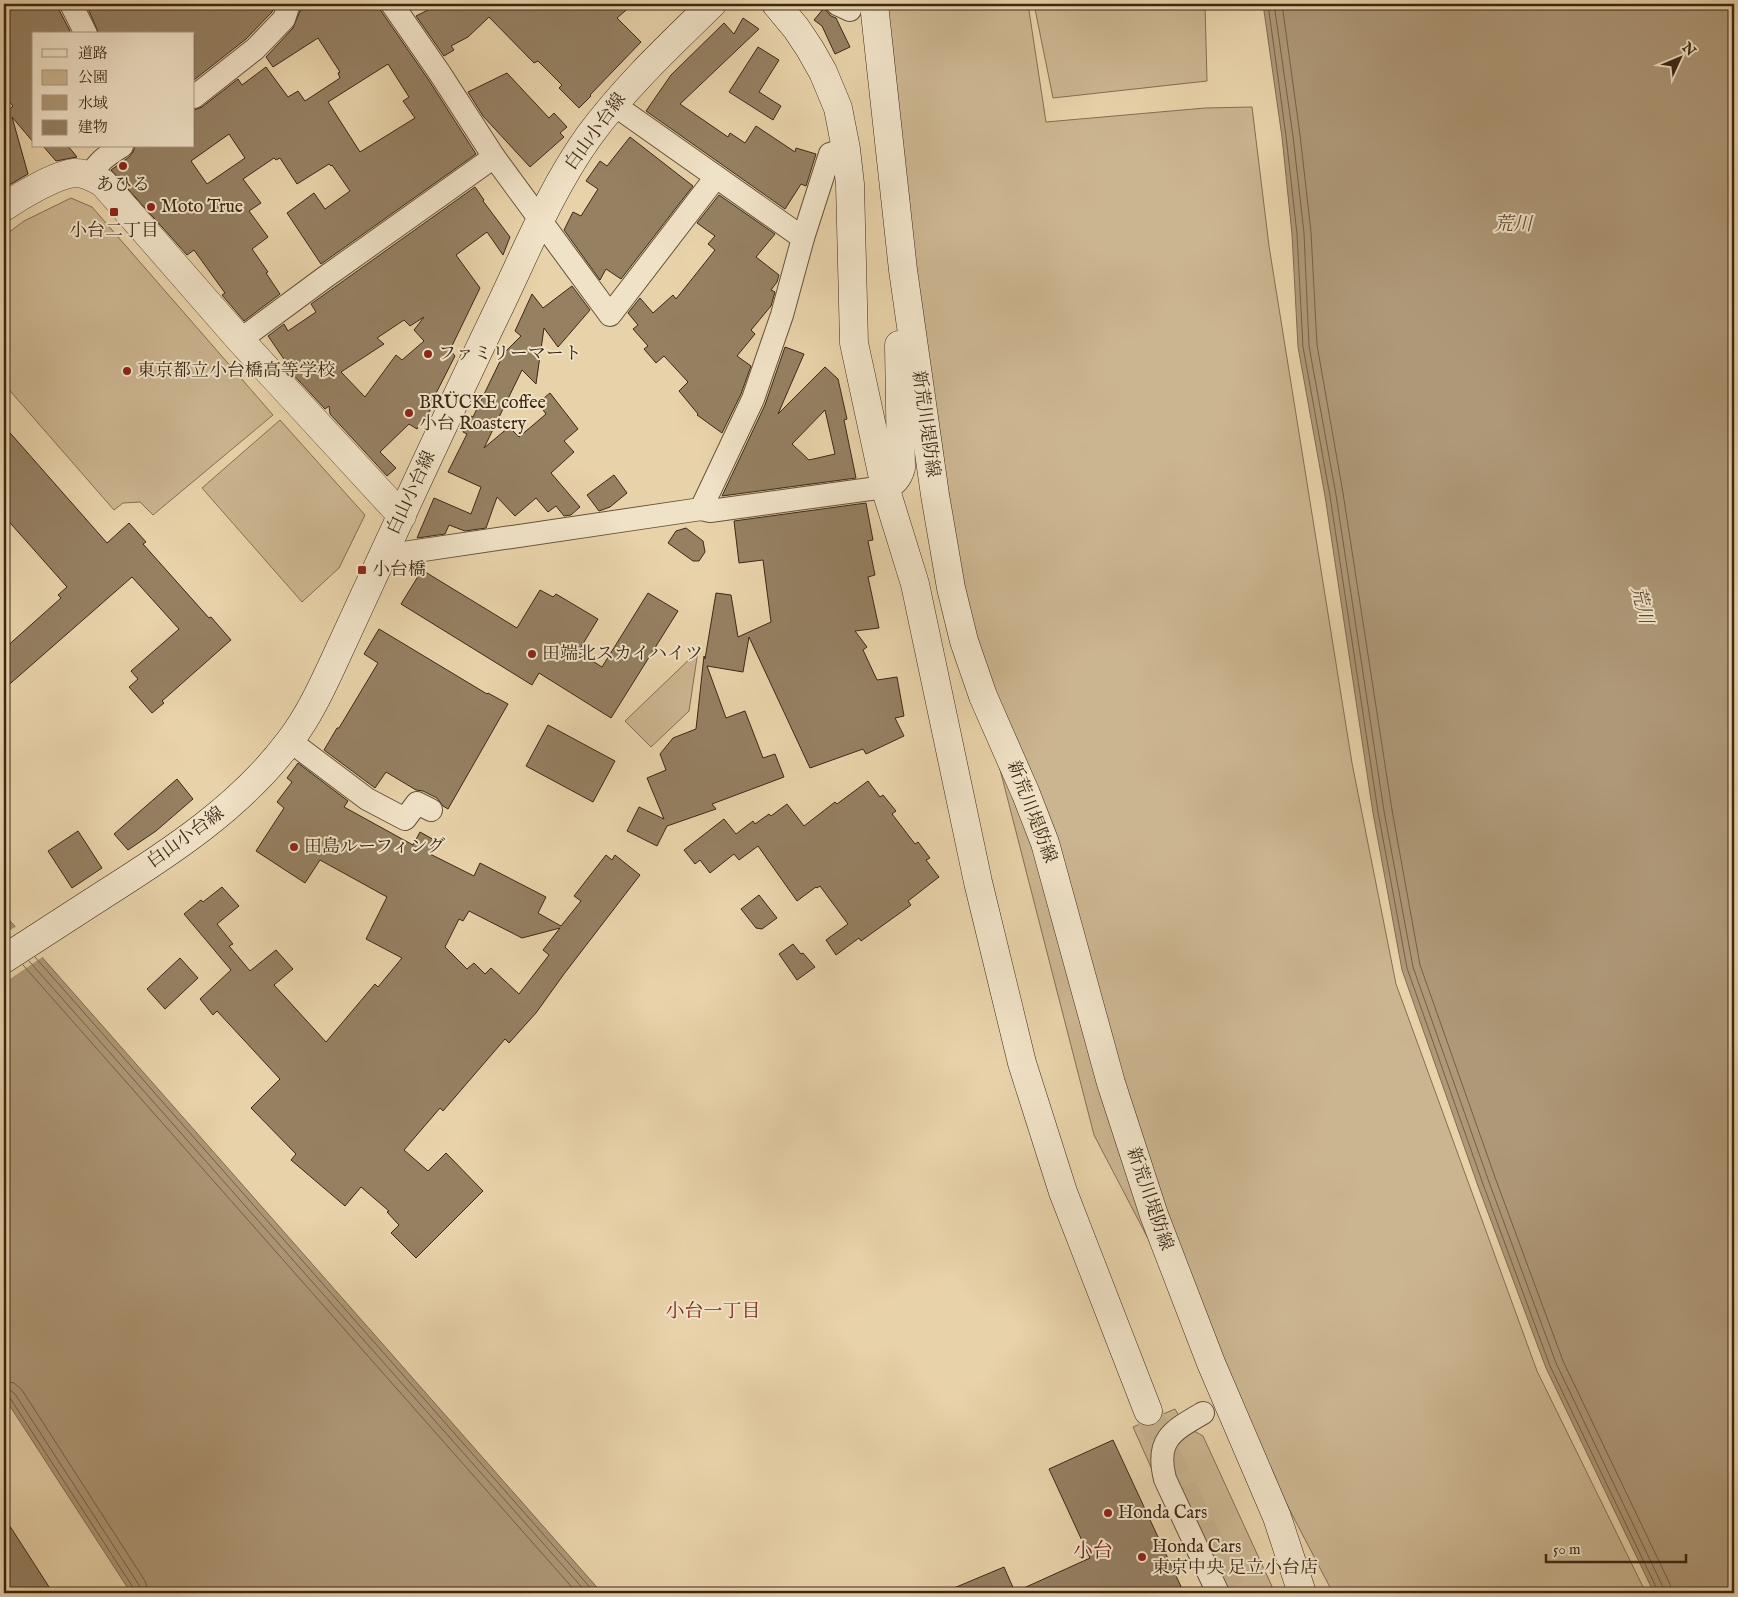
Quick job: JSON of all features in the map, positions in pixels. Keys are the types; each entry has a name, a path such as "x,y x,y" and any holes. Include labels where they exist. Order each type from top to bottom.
{"main road":[{"name":"白山小台線","path":"4,959 146,868 193,835 234,803 290,742 321,689 559,185 588,138 614,104 640,74 712,4"},
{"path":"782,6 823,72 838,108 846,149 850,184 854,343 885,487 916,584 978,882 1022,1063 1063,1192 1148,1411"},
{"name":"新荒川堤防線","path":"854,6 903,270 938,514 953,597 973,670 1045,843 1111,1083 1154,1215 1211,1363 1277,1517 1302,1593"},
{"path":"4,207 60,176 75,172 90,176 103,183 240,340 402,516"},
{"path":"885,487 894,482 901,468 898,324 903,270"}],"street":[{"path":"71,4 85,32"},
{"path":"195,96 255,49 284,19 289,4"},
{"path":"392,4 494,157 610,315 716,177"},
{"path":"614,104 803,238"},
{"path":"90,176 101,159 119,148"},
{"path":"701,509 753,399 782,315 803,238 830,154 846,149"},
{"path":"240,340 494,157"},
{"path":"383,556 701,509 710,511 885,487"},
{"path":"290,742 367,799 405,819 417,803 431,810"},
{"path":"1203,1412 1176,1430 1166,1440 1161,1454 1162,1467 1165,1479 1218,1593"}],"green space":[{"path":"887,4 1028,4 1046,122 1205,108 1252,107 1269,246 1352,763 1396,984 1537,1371 1646,1593 1333,1593 1094,1135 986,715 923,363"},
{"path":"1034,4 1205,4 1207,81 1053,98"},
{"path":"71,198 92,207 273,415 153,515 140,502 123,503 114,510 4,384 4,236 24,221"},
{"path":"280,420 365,515 339,568 302,602 202,488"},
{"path":"698,651 689,711 651,747 625,721"},
{"path":"1175,1409 1179,1416 1164,1429 1156,1440 1153,1454 1154,1474 1133,1427"},
{"path":"1194,1431 1203,1436 1275,1593 1229,1593 1175,1479 1172,1454 1176,1444 1184,1436"}],"water":[{"name":"荒川","path":"1263,4 1734,4 1734,1593 1654,1593 1546,1368 1478,1186 1402,970 1373,813 1325,496 1298,347 1292,234 1282,137"},
{"path":"4,913 602,1593 131,1593 4,1397"}],"pier":[{"path":"17,926 44,956 4,983 4,934"}],"building":[{"path":"4,4 58,4 59,10 70,31 32,32 32,141 12,117 28,174 4,188 4,103 8,103 10,109 13,106 4,95"},
{"path":"86,4 275,4 272,12 246,39 195,79 195,32 98,32"},
{"path":"312,4 379,4 381,11 428,79 476,154 321,264 287,213 314,193 325,209 350,191 332,165 329,164 297,184 280,158 276,160 274,158 243,179 261,203 249,211 268,237 252,249 280,294 244,321 222,295 225,293 194,250 187,255 111,170 129,157 134,148 195,148 195,110 202,107 238,79 242,85 266,67 288,97 298,91 305,101 340,78 338,73 340,72 318,38 273,67 266,57 293,28 300,11","holes":["388,64 409,97 403,101 415,118 360,152 328,102","229,134 245,158 207,184 191,161"]},
{"path":"425,4 633,4 617,18 641,42 579,108 559,88 562,85 538,61 534,63 489,17 468,37 451,46 454,50 444,56 416,16 428,10"},
{"path":"824,8 831,16 836,18 850,47 835,54 822,26 814,20"},
{"path":"743,18 759,29 680,104 728,137 730,133 745,143 756,126 795,152 796,148 816,154 806,186 801,184 785,209 646,111 671,75 724,23 734,34"},
{"path":"758,47 779,60 759,92 781,106 773,120 729,92"},
{"path":"507,73 549,118 554,113 567,127 560,133 564,137 530,167 483,116 468,92"},
{"path":"630,137 693,186 621,279 606,269 600,280 564,230 573,212 581,216 598,189 586,181 600,161 607,166"},
{"path":"45,148 70,148 77,157 56,161"},
{"path":"475,187 510,237 503,255 487,232 456,255 480,288 450,350 455,356 429,407 431,409 417,429 409,424 380,452 396,468 387,476 330,414 329,406 325,409 288,369 290,368 268,336 284,324 288,331 316,312 311,304","holes":["424,317 414,330 424,341 402,360 396,355 365,397 341,372 384,344 377,338 404,320 410,326"]},
{"path":"719,195 775,234 756,257 779,275 777,282 771,290 775,292 771,306 751,330 755,334 737,356 751,366 741,394 722,433 697,415 679,391 688,382 664,356 656,363 644,349 648,346 633,329 638,325 628,313 640,298 653,313 673,295 676,299 715,250 708,244 715,236 697,223"},
{"path":"572,286 590,310 558,347 544,328 536,384 522,370 484,448 509,427 519,437 546,414 538,403 550,393 578,429 564,441 574,452 551,473 580,507 571,515 564,516 556,506 548,512 536,498 515,516 497,497 486,528 465,531 449,525 445,534 417,538 434,498 471,514 481,487 448,472 467,434 463,432 471,416 473,417 504,353 521,336 515,331 532,294 543,308"},
{"path":"785,347 804,354 778,414 825,367 838,379 847,419 844,420 856,478 722,496 765,405","holes":["825,410 835,454 809,460 792,444"]},
{"path":"4,426 107,543 129,523 146,542 143,544 231,640 162,701 164,703 152,713 129,687 138,679 131,671 179,629 132,577 4,689 4,649 61,598 58,595 67,587 4,516"},
{"path":"614,475 627,493 610,507 599,511 587,495"},
{"path":"866,503 873,540 868,541 875,575 868,577 879,628 855,631 867,647 863,650 877,680 897,677 904,716 895,718 904,736 866,754 863,749 810,768 749,637 743,672 707,666 726,718 745,711 763,758 775,754 784,777 712,804 716,809 667,826 657,846 627,831 639,807 664,819 647,778 666,770 660,754 673,738 696,729 704,656 705,659 716,593 731,595 738,637 771,622 763,560 739,563 734,521"},
{"path":"686,528 703,541 705,552 699,561 693,561 668,543 676,531"},
{"name":"田端北スカイハイツ","path":"422,570 517,628 540,590 553,597 556,594 598,619 578,652 602,667 648,593 678,611 611,718 539,673 532,685 401,604"},
{"path":"379,629 487,694 508,704 448,809 437,798 423,791 416,790 386,772 375,788 324,750 378,663 364,654"},
{"path":"548,725 615,761 593,802 526,766"},
{"path":"298,763 348,801 344,807 413,845 420,832 436,841 430,854 474,876 480,863 546,897 538,913 561,926 581,901 574,896 606,855 612,860 615,855 640,875 536,1013 509,1043 505,1039 443,1111 440,1108 404,1150 428,1171 446,1153 483,1191 416,1258 391,1233 399,1225 387,1212 389,1211 361,1187 345,1206 291,1160 296,1154 251,1108 280,1079 217,1011 213,1015 200,999 231,970 184,914 201,900 203,902 222,887 239,906 217,924 233,944 229,946 250,971 276,950 293,969 274,985 326,1042 375,984 378,987 402,958 366,939 387,897 320,860 305,883 256,851 284,808 277,802 292,782 287,778","holes":["469,911 522,938 560,928 543,950 549,955 519,994 491,968 485,974 474,963 467,969 445,947 459,919 463,921"]},
{"path":"177,779 193,799 156,831 128,850 114,834"},
{"path":"868,781 880,797 883,795 896,811 892,814 915,844 918,842 930,858 926,860 939,877 908,901 911,905 861,941 859,938 836,955 826,940 848,924 820,886 797,901 758,846 739,860 734,854 710,873 700,860 695,864 684,850 724,819 736,834 753,821 755,824 769,814 771,816 787,804 804,826 835,802 837,804"},
{"path":"78,831 102,868 72,888 48,851"},
{"path":"759,895 777,918 762,929 756,928 741,909"},
{"path":"793,944 815,967 797,980 779,954"},
{"path":"180,958 198,978 165,1009 147,989"},
{"name":"Honda Cars","path":"1113,1440 1184,1593 942,1593 1004,1567 1015,1592 1090,1558 1049,1469"},
{"path":"4,1517 53,1593 4,1593"}],"tunnel":[{"path":"1148,1411 1168,1458 1234,1593"}],"place":[{"name":"あひる","path":"123,166"},
{"name":"Moto True","path":"151,207"},
{"name":"小台二丁目","path":"114,212"},
{"name":"ファミリーマート","path":"428,354"},
{"name":"東京都立小台橋高等学校","path":"127,371"},
{"name":"BRÜCKE coffee 小台 Roastery","path":"409,413"},
{"name":"小台橋","path":"362,570"},
{"name":"田端北スカイハイツ","path":"532,654"},
{"name":"田島ルーフィング","path":"294,847"},
{"name":"Honda Cars","path":"1108,1513"},
{"name":"Honda Cars 東京中央 足立小台店","path":"1142,1557"}],"district":[{"name":"小台一丁目","path":"713,1312"},
{"name":"小台","path":"1093,1551"}]}
